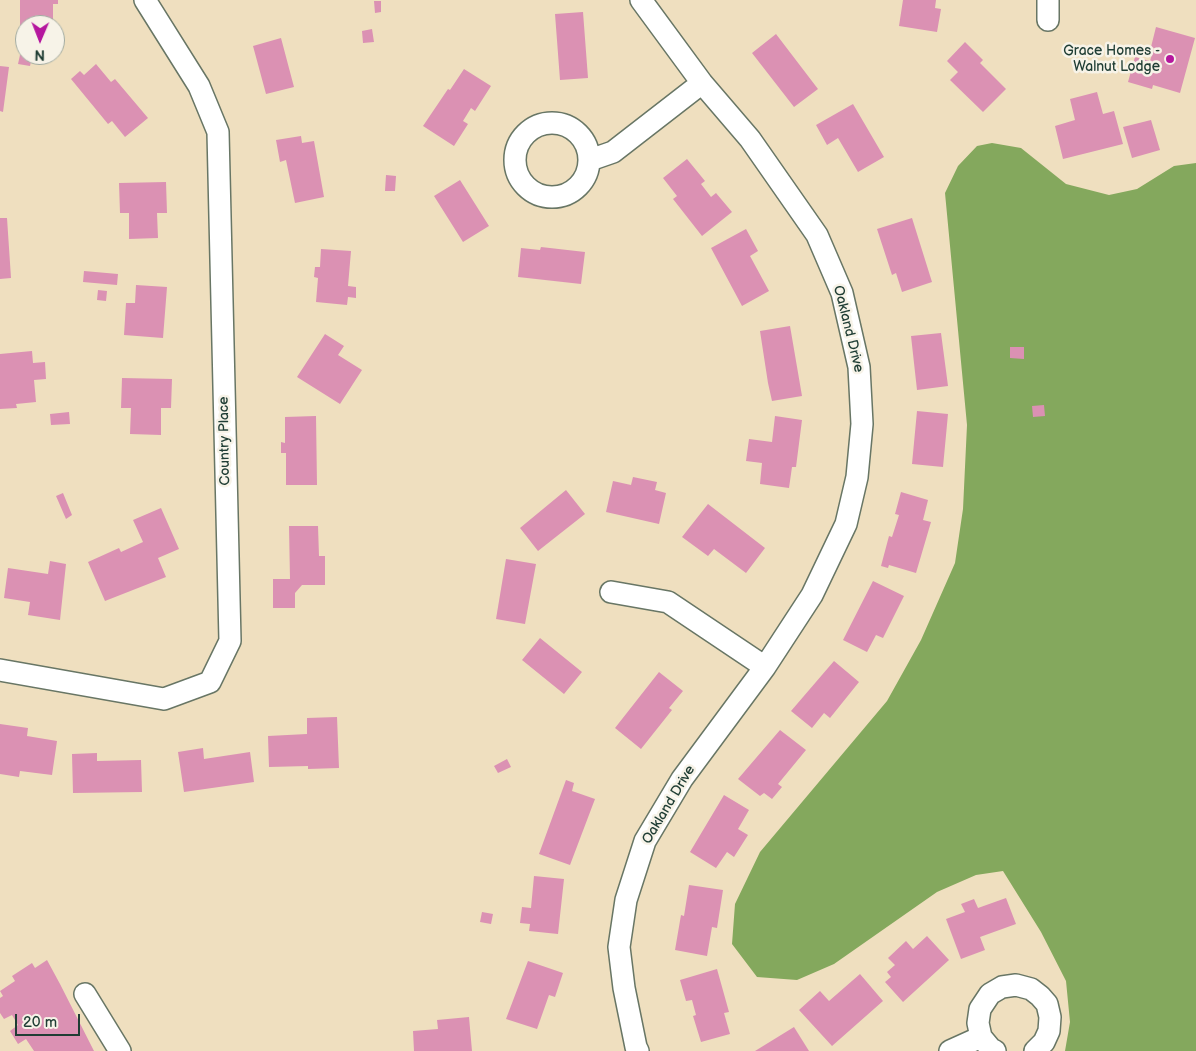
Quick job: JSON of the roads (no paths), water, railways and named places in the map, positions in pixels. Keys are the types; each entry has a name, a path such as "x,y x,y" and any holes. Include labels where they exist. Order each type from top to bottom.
{"street":[{"name":"Country Place","path":"0,670 164,699 210,682 230,641 218,132 199,86 145,0"},
{"name":"Oakland Drive","path":"634,1050 619,948 626,900 645,841 682,779 765,667 812,596 846,524 857,477 862,424 859,367 842,293 817,235 750,139 702,83 641,0"},
{"path":"590,160 613,152 702,83"},
{"path":"611,592 668,602 765,667"},
{"path":"950,1051 988,1044 978,1023 980,1009 990,994 1002,987 1016,985 1031,989 1047,1004 1050,1017 1050,1031 1044,1042 1035,1051"},
{"path":"85,994 120,1051"}],"place":[{"name":"Grace Homes - Walnut Lodge","path":"1170,59"}]}
